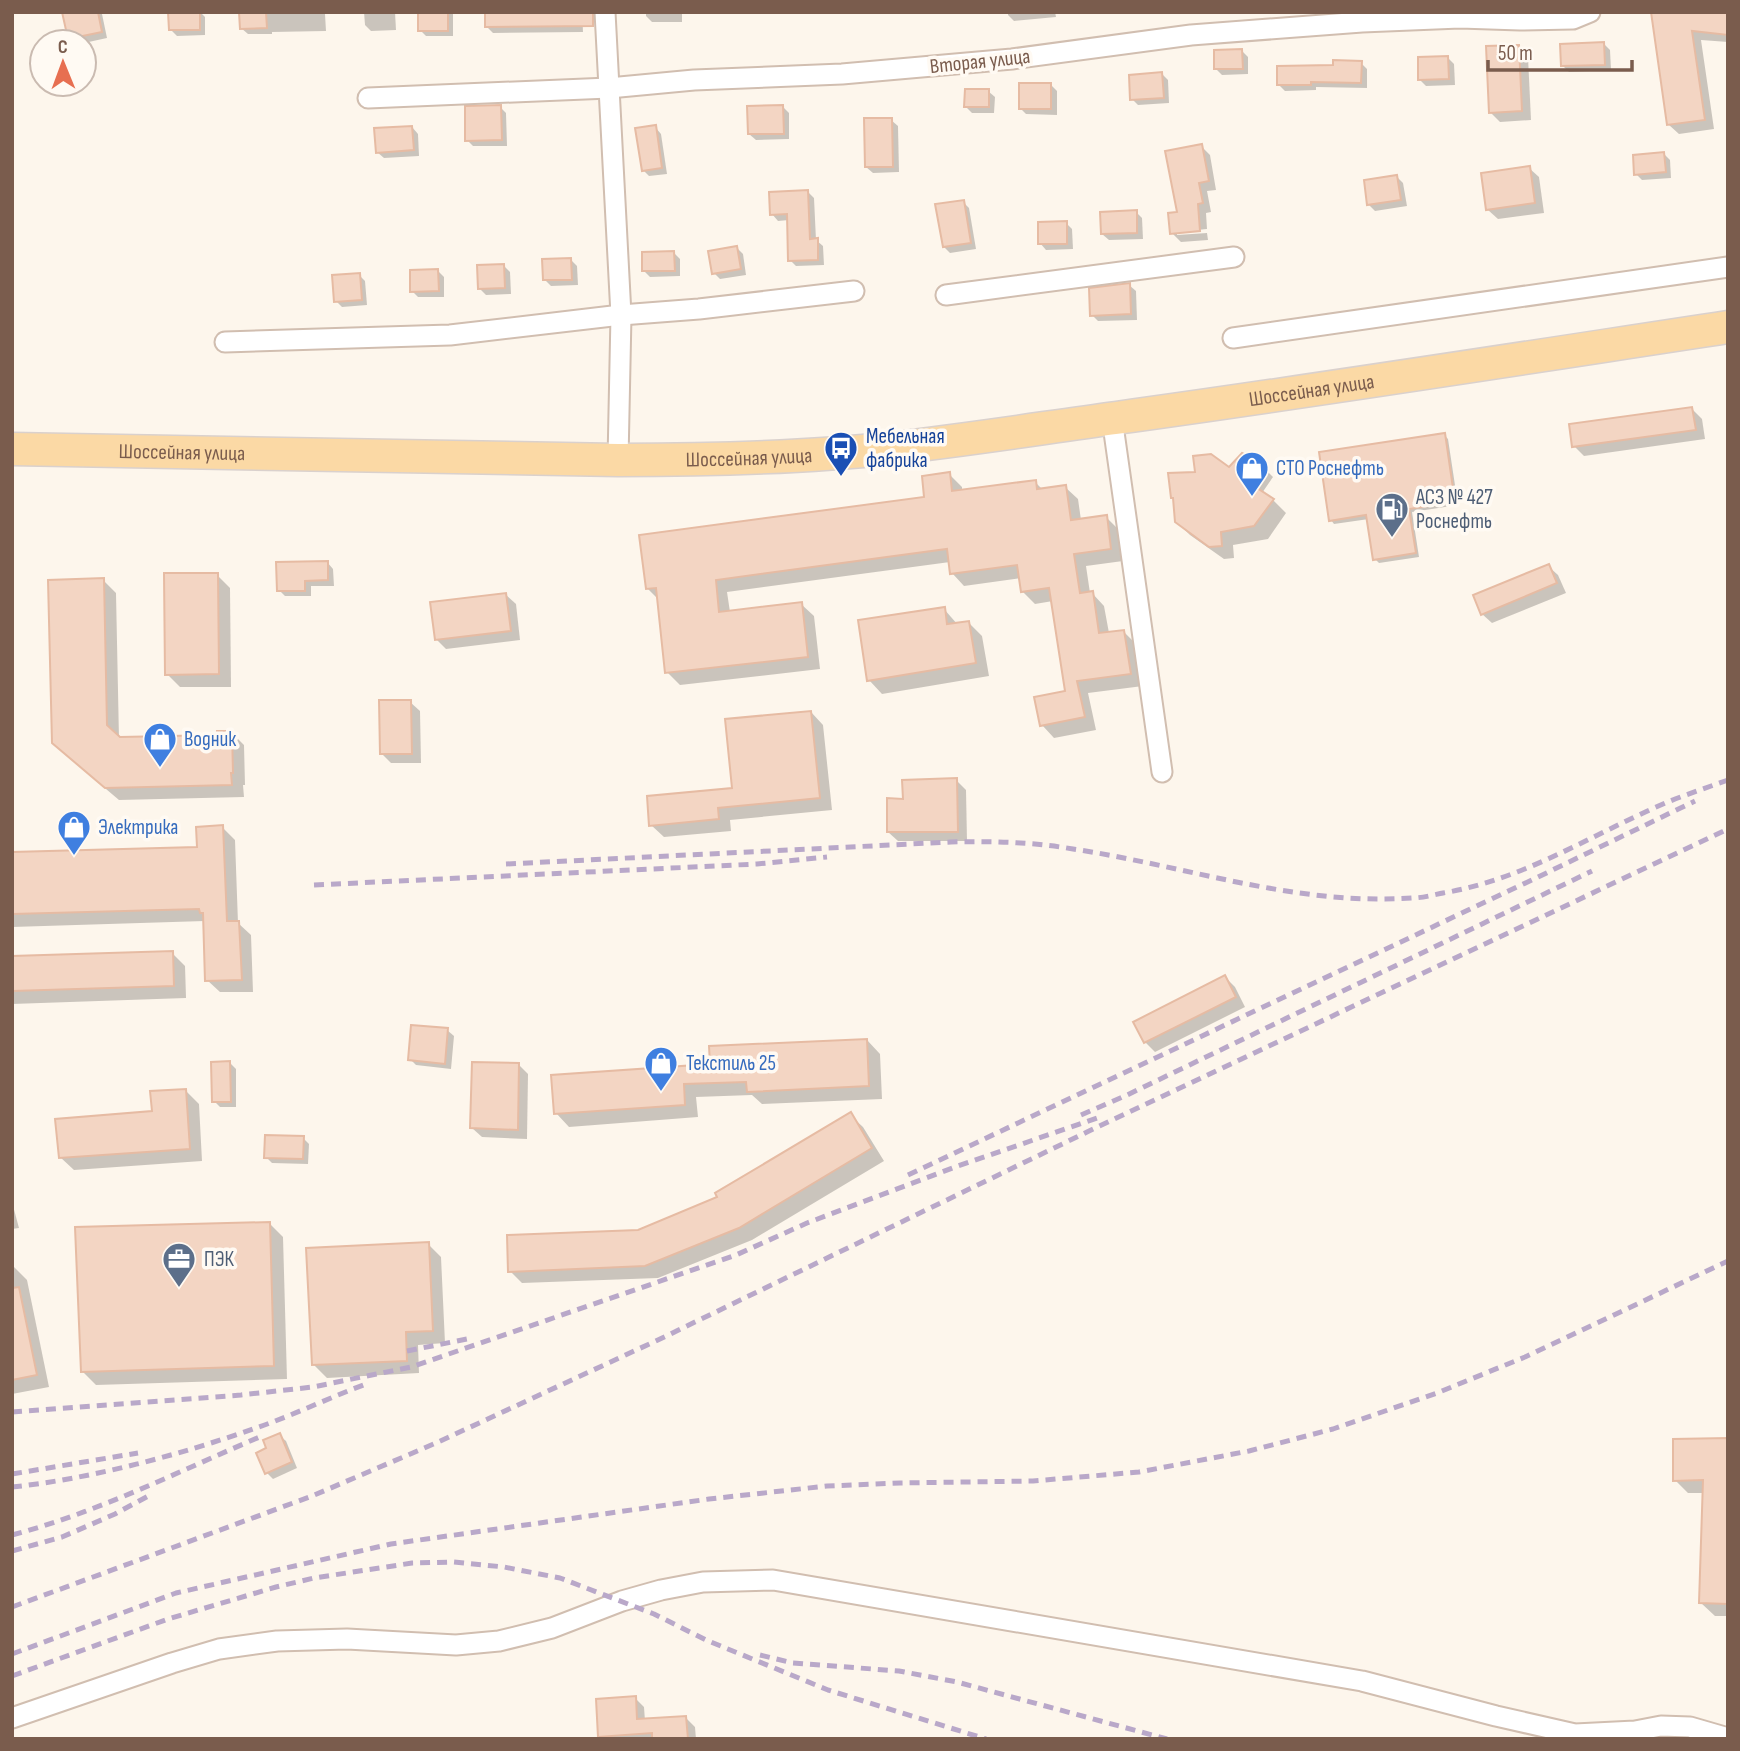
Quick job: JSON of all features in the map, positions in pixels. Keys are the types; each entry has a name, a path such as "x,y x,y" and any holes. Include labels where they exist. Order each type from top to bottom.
{"main road":[{"name":"Шоссейная улица","path":"12,449 618,460 713,460 797,456 981,437 1728,327"}],"street":[{"path":"605,12 621,315 618,460"},
{"name":"Вторая улица","path":"368,98 609,88 695,80 842,75 1012,59 1191,35 1362,22 1573,19 1590,12"},
{"path":"946,295 1234,257"},
{"path":"1233,338 1728,267"},
{"path":"225,342 450,335 854,291"},
{"path":"1112,418 1162,772"},
{"path":"12,1718 219,1649 277,1641 347,1639 456,1645 499,1641 552,1628 622,1601 661,1590 703,1582 773,1580 1362,1681 1576,1734 1635,1731 1661,1726 1690,1727 1728,1738"}],"building":[{"path":"62,12 98,12 102,32 98,33 98,28 66,28"},
{"path":"168,12 200,12 200,30 169,30"},
{"path":"239,12 266,12 267,28 240,29"},
{"path":"418,12 448,12 448,31 418,31"},
{"path":"485,12 593,12 593,26 485,27"},
{"path":"1651,12 1728,12 1728,35 1692,31 1705,120 1667,125"},
{"path":"1604,42 1605,65 1561,66 1560,44"},
{"path":"1519,45 1522,111 1489,113 1486,46"},
{"path":"1242,49 1243,69 1214,69 1214,50"},
{"path":"1448,56 1449,79 1418,80 1418,57"},
{"path":"1333,60 1362,61 1361,83 1311,82 1311,85 1277,85 1277,66 1333,65"},
{"path":"1162,72 1164,98 1130,100 1129,75"},
{"path":"1019,83 1051,83 1051,109 1019,109"},
{"path":"965,89 989,89 989,107 964,107"},
{"path":"501,105 502,140 465,141 465,106"},
{"path":"783,105 784,134 748,134 747,106"},
{"path":"864,118 892,118 893,167 865,167"},
{"path":"656,125 662,168 642,171 635,128"},
{"path":"412,126 414,150 376,153 374,128"},
{"path":"1202,144 1209,181 1199,183 1203,203 1198,204 1200,231 1170,234 1168,213 1177,212 1165,151"},
{"path":"1664,152 1666,172 1634,175 1633,155"},
{"path":"1530,166 1535,203 1486,210 1481,173"},
{"path":"1397,175 1401,200 1367,205 1364,180"},
{"path":"808,190 810,239 818,238 818,260 788,261 787,214 770,215 769,192"},
{"path":"964,200 971,243 943,247 935,204"},
{"path":"1137,210 1137,233 1101,234 1100,212"},
{"path":"1067,221 1067,244 1038,244 1038,222"},
{"path":"737,246 741,269 712,274 708,251"},
{"path":"674,251 675,271 642,271 642,252"},
{"path":"571,258 572,280 543,280 542,259"},
{"path":"504,264 505,288 478,289 477,265"},
{"path":"438,269 439,291 410,292 410,270"},
{"path":"360,273 362,300 334,302 332,275"},
{"path":"1130,283 1131,314 1090,316 1089,288"},
{"path":"1692,407 1696,430 1572,447 1569,424"},
{"path":"1445,433 1455,502 1409,509 1416,553 1373,560 1366,515 1329,521 1319,452"},
{"path":"1242,453 1261,463 1248,482 1274,499 1254,526 1221,532 1222,546 1209,547 1175,522 1168,473 1195,472 1193,456 1211,454 1229,467"},
{"path":"950,472 952,491 1036,480 1037,489 1066,485 1071,520 1107,515 1111,549 1074,554 1080,593 1093,591 1099,633 1124,630 1131,674 1077,681 1085,717 1040,726 1034,697 1065,691 1049,588 1021,592 1017,565 950,574 947,549 716,580 719,612 802,602 808,657 665,673 656,588 646,589 639,535 924,497 922,476"},
{"path":"328,561 328,580 305,581 305,591 277,591 276,562"},
{"path":"1549,564 1557,583 1481,615 1473,595"},
{"path":"164,573 218,573 219,674 165,675"},
{"path":"104,578 107,725 120,737 217,735 217,731 232,731 232,785 105,788 52,743 48,580"},
{"path":"506,593 511,631 435,640 430,602"},
{"path":"945,607 947,624 969,621 976,663 867,681 858,620"},
{"path":"379,700 411,700 412,754 380,754"},
{"path":"811,711 820,798 718,808 719,819 649,826 647,796 732,788 725,719"},
{"path":"957,778 958,832 887,832 887,798 903,799 902,780"},
{"path":"223,825 227,921 239,921 242,980 205,981 203,913 200,913 199,909 12,914 12,852 197,847 196,827"},
{"path":"173,951 174,986 12,991 12,956"},
{"path":"1225,975 1236,997 1144,1043 1133,1022"},
{"path":"411,1025 448,1028 445,1064 408,1060"},
{"path":"867,1039 869,1086 747,1092 746,1082 684,1084 685,1105 554,1114 551,1075 710,1064 709,1046"},
{"path":"230,1061 231,1102 212,1102 211,1062"},
{"path":"472,1062 519,1063 518,1130 470,1128"},
{"path":"186,1089 190,1149 59,1158 55,1119 152,1111 150,1091"},
{"path":"851,1112 872,1148 739,1228 645,1266 508,1272 507,1235 638,1230 717,1197 715,1193"},
{"path":"265,1135 304,1136 303,1159 264,1158"},
{"path":"270,1222 274,1366 81,1372 75,1227"},
{"path":"429,1242 433,1331 406,1332 407,1361 312,1365 306,1248"},
{"path":"19,1287 37,1375 12,1380 12,1288"},
{"path":"280,1433 292,1462 265,1474 256,1453 266,1448 263,1440"},
{"path":"1728,1438 1728,1604 1699,1603 1703,1480 1673,1481 1673,1439"},
{"path":"636,1696 637,1719 686,1716 688,1739 652,1739 652,1733 598,1737 596,1699"}],"railway":[{"path":"506,864 997,842 1073,849 1241,883 1325,896 1416,898 1502,878 1663,804 1728,780"},
{"path":"908,1175 1695,801"},
{"path":"12,1607 312,1496 436,1443 660,1339 1087,1132 1728,829"},
{"path":"314,885 757,864 827,857"},
{"path":"1081,1115 1592,871"},
{"path":"12,1412 313,1387 411,1367 736,1255 807,1223 955,1167 1100,1117"},
{"path":"12,1654 176,1593 391,1544 709,1499 827,1486 1033,1481 1139,1472 1249,1451 1333,1429 1437,1393 1525,1357 1728,1261"},
{"path":"407,1351 467,1339"},
{"path":"12,1487 103,1472 195,1448 268,1424 369,1383"},
{"path":"12,1535 107,1503 262,1436"},
{"path":"12,1474 138,1453"},
{"path":"12,1551 62,1537 150,1495"},
{"path":"12,1676 168,1619 276,1587 314,1578 412,1563 454,1562 504,1567 560,1578 654,1614 706,1640 828,1690 986,1739"},
{"path":"760,1655 793,1663 899,1671 957,1682 1167,1739"}],"place":[{"name":"Мебельная фабрика","path":"841,478"},
{"name":"СТО Роснефть","path":"1252,498"},
{"name":"АСЗ № 427 Роснефть","path":"1392,539"},
{"name":"Водник","path":"160,769"},
{"name":"Электрика","path":"74,857"},
{"name":"Текстиль 25","path":"661,1093"},
{"name":"ПЭК","path":"179,1289"}]}
